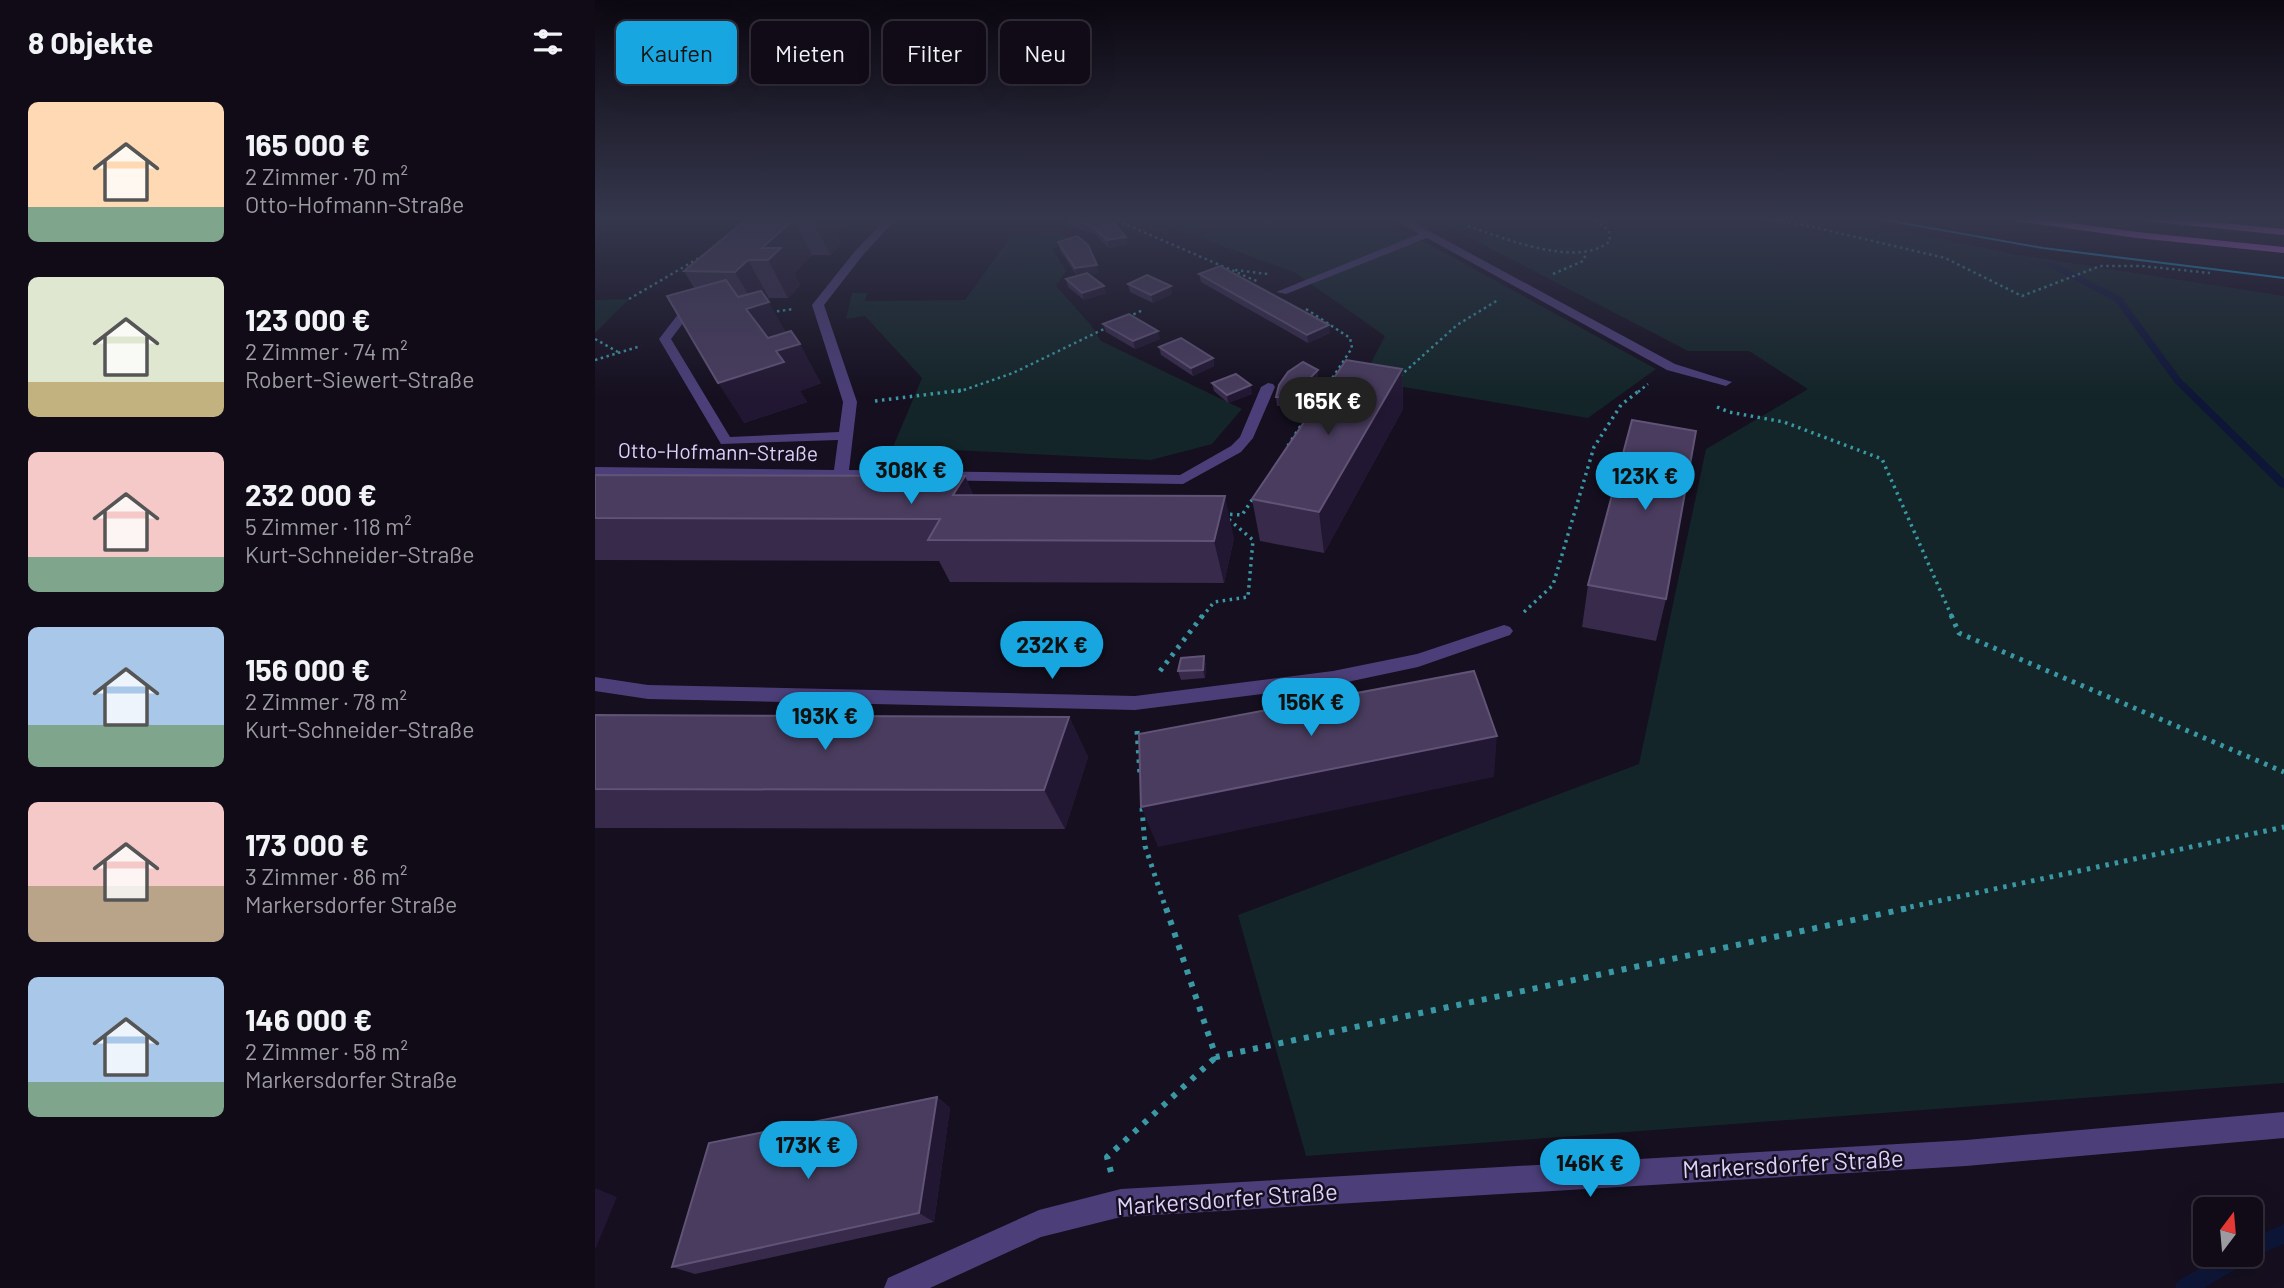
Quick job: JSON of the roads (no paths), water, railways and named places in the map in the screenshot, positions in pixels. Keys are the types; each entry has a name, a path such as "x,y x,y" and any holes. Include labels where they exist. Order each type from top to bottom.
{"street":[{"name":"Otto-Hofmann-Straße","path":"839,278 818,305 850,402 841,474"},
{"path":"1282,292 1317,278"},
{"path":"1508,278 1671,367 1726,382"},
{"path":"707,289 688,306 665,339 726,441 846,436"},
{"name":"Otto-Hofmann-Straße","path":"595,471 1183,481 1236,449 1246,438 1268,387"},
{"path":"595,684 648,692 1136,702 1333,678 1418,660 1504,631"},
{"name":"Markersdorfer Straße","path":"898,1288 1039,1224 1121,1203 1966,1153 2284,1125"}],"waterway":[{"path":"2077,278 2118,299 2178,381 2284,485"},
{"path":"2263,1244 2284,1234"},
{"path":"2185,1288 2221,1267"}]}
